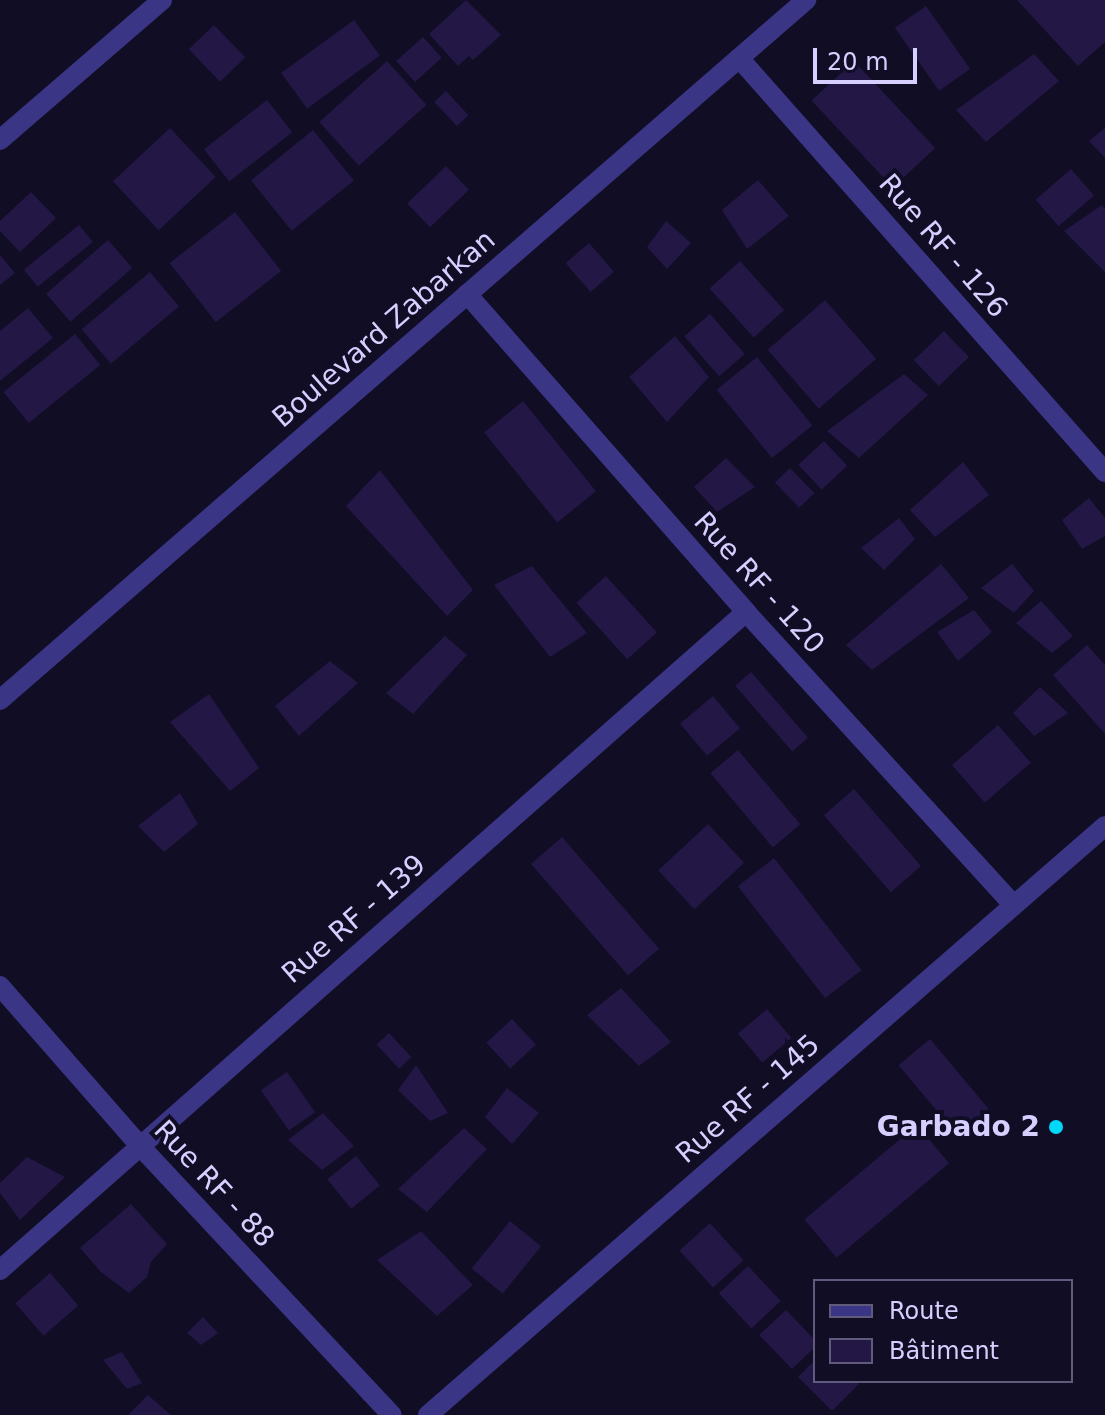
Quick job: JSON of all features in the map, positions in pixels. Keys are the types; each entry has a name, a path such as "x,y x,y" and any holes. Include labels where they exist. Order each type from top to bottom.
{"street":[{"path":"0,140 162,0"},
{"name":"Boulevard Zabarkan","path":"0,700 806,0"},
{"name":"Rue RF - 126","path":"739,58 1105,472"},
{"name":"Rue RF - 120","path":"467,294 746,612 1014,905"},
{"name":"Rue RF - 139","path":"0,1270 746,612"},
{"name":"Rue RF - 145","path":"428,1415 1105,826"},
{"name":"Rue RF - 88","path":"0,986 139,1145 392,1415"}],"building":[{"path":"466,0 501,35 473,60 469,56 458,66 429,34"},
{"path":"1017,0 1105,0 1105,42 1078,66"},
{"path":"926,6 970,69 939,91 895,28"},
{"path":"354,20 380,56 307,108 281,73"},
{"path":"214,25 245,57 220,82 189,49"},
{"path":"423,37 442,58 415,82 396,61"},
{"path":"1034,54 1059,81 986,142 956,110"},
{"path":"387,61 426,105 359,166 319,122"},
{"path":"854,61 935,148 893,188 812,101"},
{"path":"446,91 469,115 457,126 434,102"},
{"path":"267,100 292,132 229,182 204,149"},
{"path":"170,128 216,177 159,230 113,181"},
{"path":"1105,128 1105,158 1089,141"},
{"path":"313,130 354,181 292,231 251,180"},
{"path":"446,166 469,190 430,227 407,204"},
{"path":"1071,169 1094,195 1058,226 1036,200"},
{"path":"758,180 789,216 747,249 722,210"},
{"path":"31,192 56,218 20,252 0,231 0,221"},
{"path":"1102,205 1105,208 1105,272 1064,231"},
{"path":"235,212 281,271 216,322 170,263"},
{"path":"666,221 691,243 667,269 647,247"},
{"path":"79,225 93,242 38,287 24,270"},
{"path":"108,240 132,268 70,322 46,294"},
{"path":"589,243 614,272 591,292 566,263"},
{"path":"0,255 15,273 0,285"},
{"path":"740,261 784,310 754,337 710,288"},
{"path":"150,272 179,306 111,364 82,329"},
{"path":"825,300 876,359 819,409 768,350"},
{"path":"28,308 53,338 0,381 0,331"},
{"path":"710,314 745,354 719,376 684,336"},
{"path":"944,331 969,357 939,386 914,360"},
{"path":"75,334 100,365 29,423 4,392"},
{"path":"675,336 709,377 667,422 629,377"},
{"path":"757,357 812,425 772,458 717,390"},
{"path":"904,374 928,395 859,458 827,431"},
{"path":"523,401 596,491 557,523 484,432"},
{"path":"824,441 847,466 822,490 798,465"},
{"path":"726,458 755,487 717,512 694,487"},
{"path":"963,462 989,495 935,537 910,510"},
{"path":"790,468 814,493 799,508 775,483"},
{"path":"380,470 473,590 447,616 346,506"},
{"path":"1089,498 1105,518 1105,536 1082,549 1062,520"},
{"path":"899,518 915,539 884,570 861,548"},
{"path":"941,564 969,598 872,670 846,645"},
{"path":"1012,564 1034,591 1014,613 981,588"},
{"path":"532,566 587,633 550,657 494,585"},
{"path":"606,576 657,632 627,659 576,603"},
{"path":"1041,601 1073,636 1052,653 1016,623"},
{"path":"974,610 992,632 958,661 937,632"},
{"path":"445,636 467,655 413,714 386,693"},
{"path":"1087,645 1105,665 1105,734 1053,675"},
{"path":"330,661 358,683 299,736 275,706"},
{"path":"751,672 808,738 792,751 735,686"},
{"path":"1040,687 1068,713 1034,736 1013,713"},
{"path":"209,694 259,768 230,791 170,722"},
{"path":"713,696 740,728 707,756 680,724"},
{"path":"998,725 1031,763 985,803 952,765"},
{"path":"738,750 800,824 773,847 710,773"},
{"path":"854,789 921,866 891,892 824,815"},
{"path":"180,793 198,824 164,852 138,826"},
{"path":"708,824 744,863 694,909 658,870"},
{"path":"562,837 659,949 628,976 531,864"},
{"path":"774,858 861,970 825,998 738,886"},
{"path":"621,988 671,1042 639,1066 587,1015"},
{"path":"767,1009 791,1038 762,1063 738,1033"},
{"path":"512,1019 536,1045 510,1068 486,1043"},
{"path":"389,1033 412,1057 399,1069 377,1045"},
{"path":"930,1039 988,1109 957,1135 899,1065"},
{"path":"416,1065 448,1113 430,1121 398,1090"},
{"path":"287,1072 315,1112 289,1130 261,1090"},
{"path":"507,1088 539,1113 512,1144 485,1117"},
{"path":"323,1113 354,1146 322,1170 288,1140"},
{"path":"917,1125 949,1163 837,1258 804,1219"},
{"path":"464,1128 487,1149 427,1212 398,1189"},
{"path":"356,1156 380,1186 351,1209 327,1179"},
{"path":"27,1157 65,1177 20,1220 0,1193 0,1183"},
{"path":"131,1204 167,1244 151,1262 147,1277 129,1293 101,1272 80,1248"},
{"path":"510,1221 541,1246 503,1294 472,1268"},
{"path":"710,1223 743,1260 713,1288 680,1250"},
{"path":"421,1231 473,1285 437,1316 377,1260"},
{"path":"748,1266 781,1301 751,1328 719,1293"},
{"path":"50,1273 78,1305 43,1336 15,1303"},
{"path":"786,1310 813,1338 813,1349 792,1369 759,1335"},
{"path":"203,1317 218,1333 201,1345 187,1333"},
{"path":"122,1352 142,1383 127,1389 103,1360"},
{"path":"813,1362 813,1383 859,1384 832,1411 798,1377"},
{"path":"148,1395 171,1415 128,1415"}],"place":[{"name":"Garbado 2","path":"1056,1127"}]}
